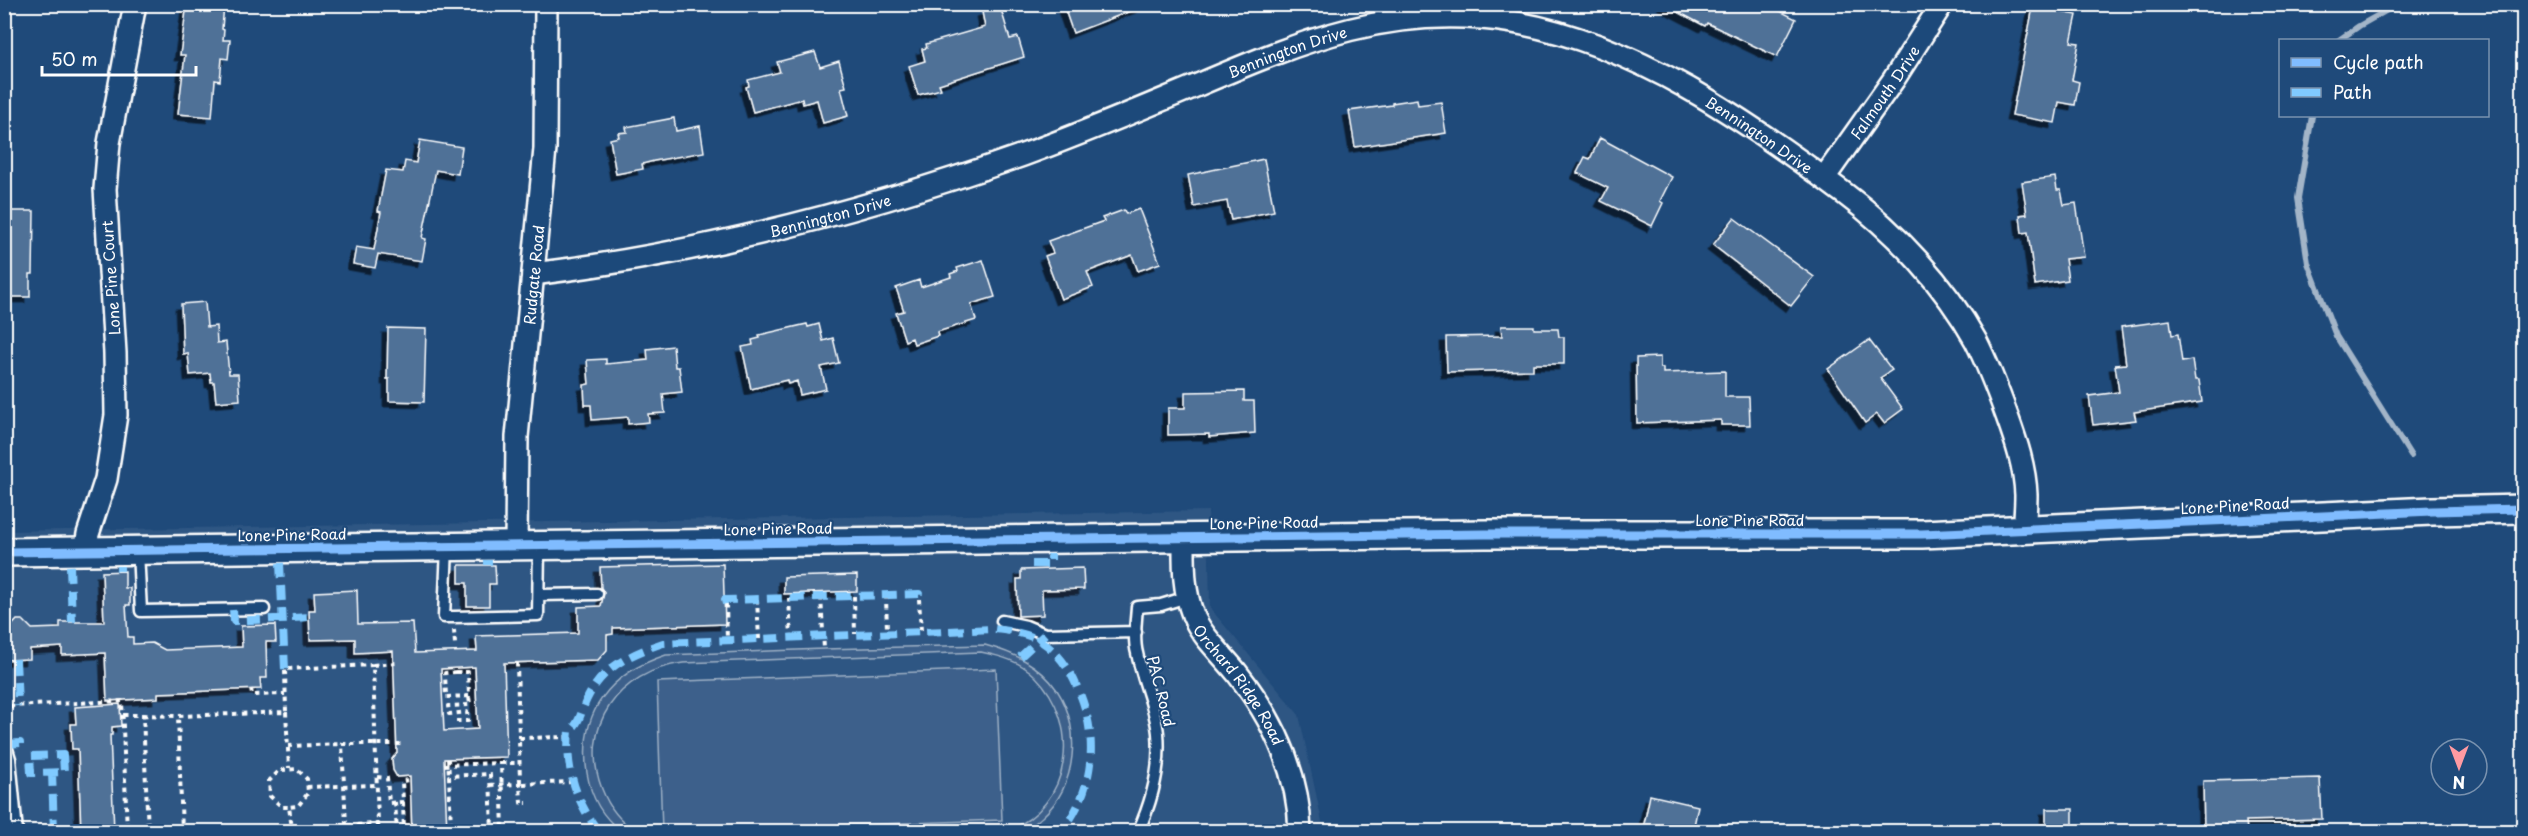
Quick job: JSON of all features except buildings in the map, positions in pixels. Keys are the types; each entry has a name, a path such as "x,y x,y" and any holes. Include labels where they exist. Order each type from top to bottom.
{"street":[{"name":"Lone Pine Court","path":"85,551 87,534 106,479 116,416 115,353 105,189 109,143 135,4"},
{"name":"Rudgate Road","path":"528,546 517,446 544,149 546,4"},
{"name":"Falmouth Drive","path":"1824,178 1894,79 1942,4"},
{"name":"Bennington Drive","path":"533,274 687,249 878,202 1052,144 1298,44 1354,27 1407,19 1479,18 1509,21 1545,29 1610,50 1699,94 1824,178 1857,203 1908,251 1944,293 1976,341 1998,392 2020,453 2026,494 2025,531"},
{"name":"Lone Pine Road","path":"4,552 1485,534 1860,534 2025,531 2411,512 2523,509"},
{"name":"Orchard Ridge Road","path":"1184,538 1187,597 1193,616 1201,630 1244,682 1278,737 1294,780 1300,831"}],"lane":[{"path":"447,547 444,617 538,615 540,595 528,546"},
{"path":"138,550 141,611 264,609"},
{"path":"540,595 597,594"},
{"name":"PAC Road","path":"1138,831 1149,806 1156,777 1158,734 1136,650 1137,607 1161,605 1187,597"},
{"path":"1002,621 1026,626 1045,634 1136,632"},
{"path":"4,739 9,759 17,831"}],"path":[{"path":"885,595 887,632"},
{"path":"854,596 855,634"},
{"path":"822,597 824,648"},
{"path":"789,598 791,637"},
{"path":"757,599 759,639"},
{"path":"919,599 921,631"},
{"path":"726,604 727,640"},
{"path":"289,768 285,669 396,663"},
{"path":"517,663 521,803 527,803"},
{"path":"373,665 379,831"},
{"path":"456,721 468,721 467,712 448,714 448,706 470,705 468,672 445,673 446,697 469,696"},
{"path":"251,689 252,695 285,694"},
{"path":"4,713 10,706 122,701 127,831"},
{"path":"123,715 178,716 286,712"},
{"path":"143,715 148,831"},
{"path":"178,716 182,831"},
{"path":"519,738 569,737"},
{"path":"342,744 346,825"},
{"path":"288,746 403,744"},
{"path":"448,759 449,829 492,829 490,774 449,776"},
{"path":"501,763 503,831"},
{"path":"444,765 520,763"},
{"path":"297,769 306,779 307,787 308,793 298,806 282,807 270,796 269,781 280,770 297,769"},
{"path":"377,777 387,778 389,802 403,802"},
{"path":"404,831 402,781 410,780"},
{"path":"490,785 572,782"},
{"path":"307,787 377,785"},
{"path":"395,802 397,831"},
{"path":"289,807 292,830"},
{"path":"189,831 292,830 378,824"}],"shaded area":[{"path":"1208,511 1210,608 1299,715 1324,831 5,831 4,531"},
{"path":"985,645 1016,656 1042,673 1057,690 1070,722 1072,756 1063,789 1054,804 1042,817 1024,831 1006,831 1028,819 1045,803 1057,784 1063,762 1064,739 1060,717 1050,695 1035,676 1023,666 981,652 683,663 660,668 640,677 623,690 610,706 600,724 596,744 596,766 605,796 611,808 636,831 621,831 614,825 598,806 591,790 587,773 586,751 593,714 602,698 614,684 629,672 666,655"},
{"path":"996,669 1002,820 662,831 657,682"}],"waterway":[{"path":"2340,39 2398,4"},
{"path":"2312,117 2298,198 2308,263 2336,336 2411,456"}],"marked path":[{"path":"1032,564 1051,564 1051,554"},
{"path":"488,560 488,565"},
{"path":"280,563 285,669"},
{"path":"70,566 72,622"},
{"path":"120,566 120,571"},
{"path":"726,604 725,600 919,594 919,599"},
{"path":"233,610 234,621 310,617"},
{"path":"599,832 584,809 574,784 569,758 569,731 578,721 587,699 601,678 629,657 663,643 994,629 1025,634 1048,647 1068,669 1085,707 1091,744 1087,781 1081,799 1061,832"},
{"path":"1020,657 1045,634"},
{"path":"16,659 18,706"},
{"path":"6,744 20,743 20,745"},
{"path":"63,755 64,772 31,773 30,756 63,755"},
{"path":"52,772 54,832"}],"cycle path":[{"path":"4,552 1485,534 1922,534 2432,511 2524,509"}]}
